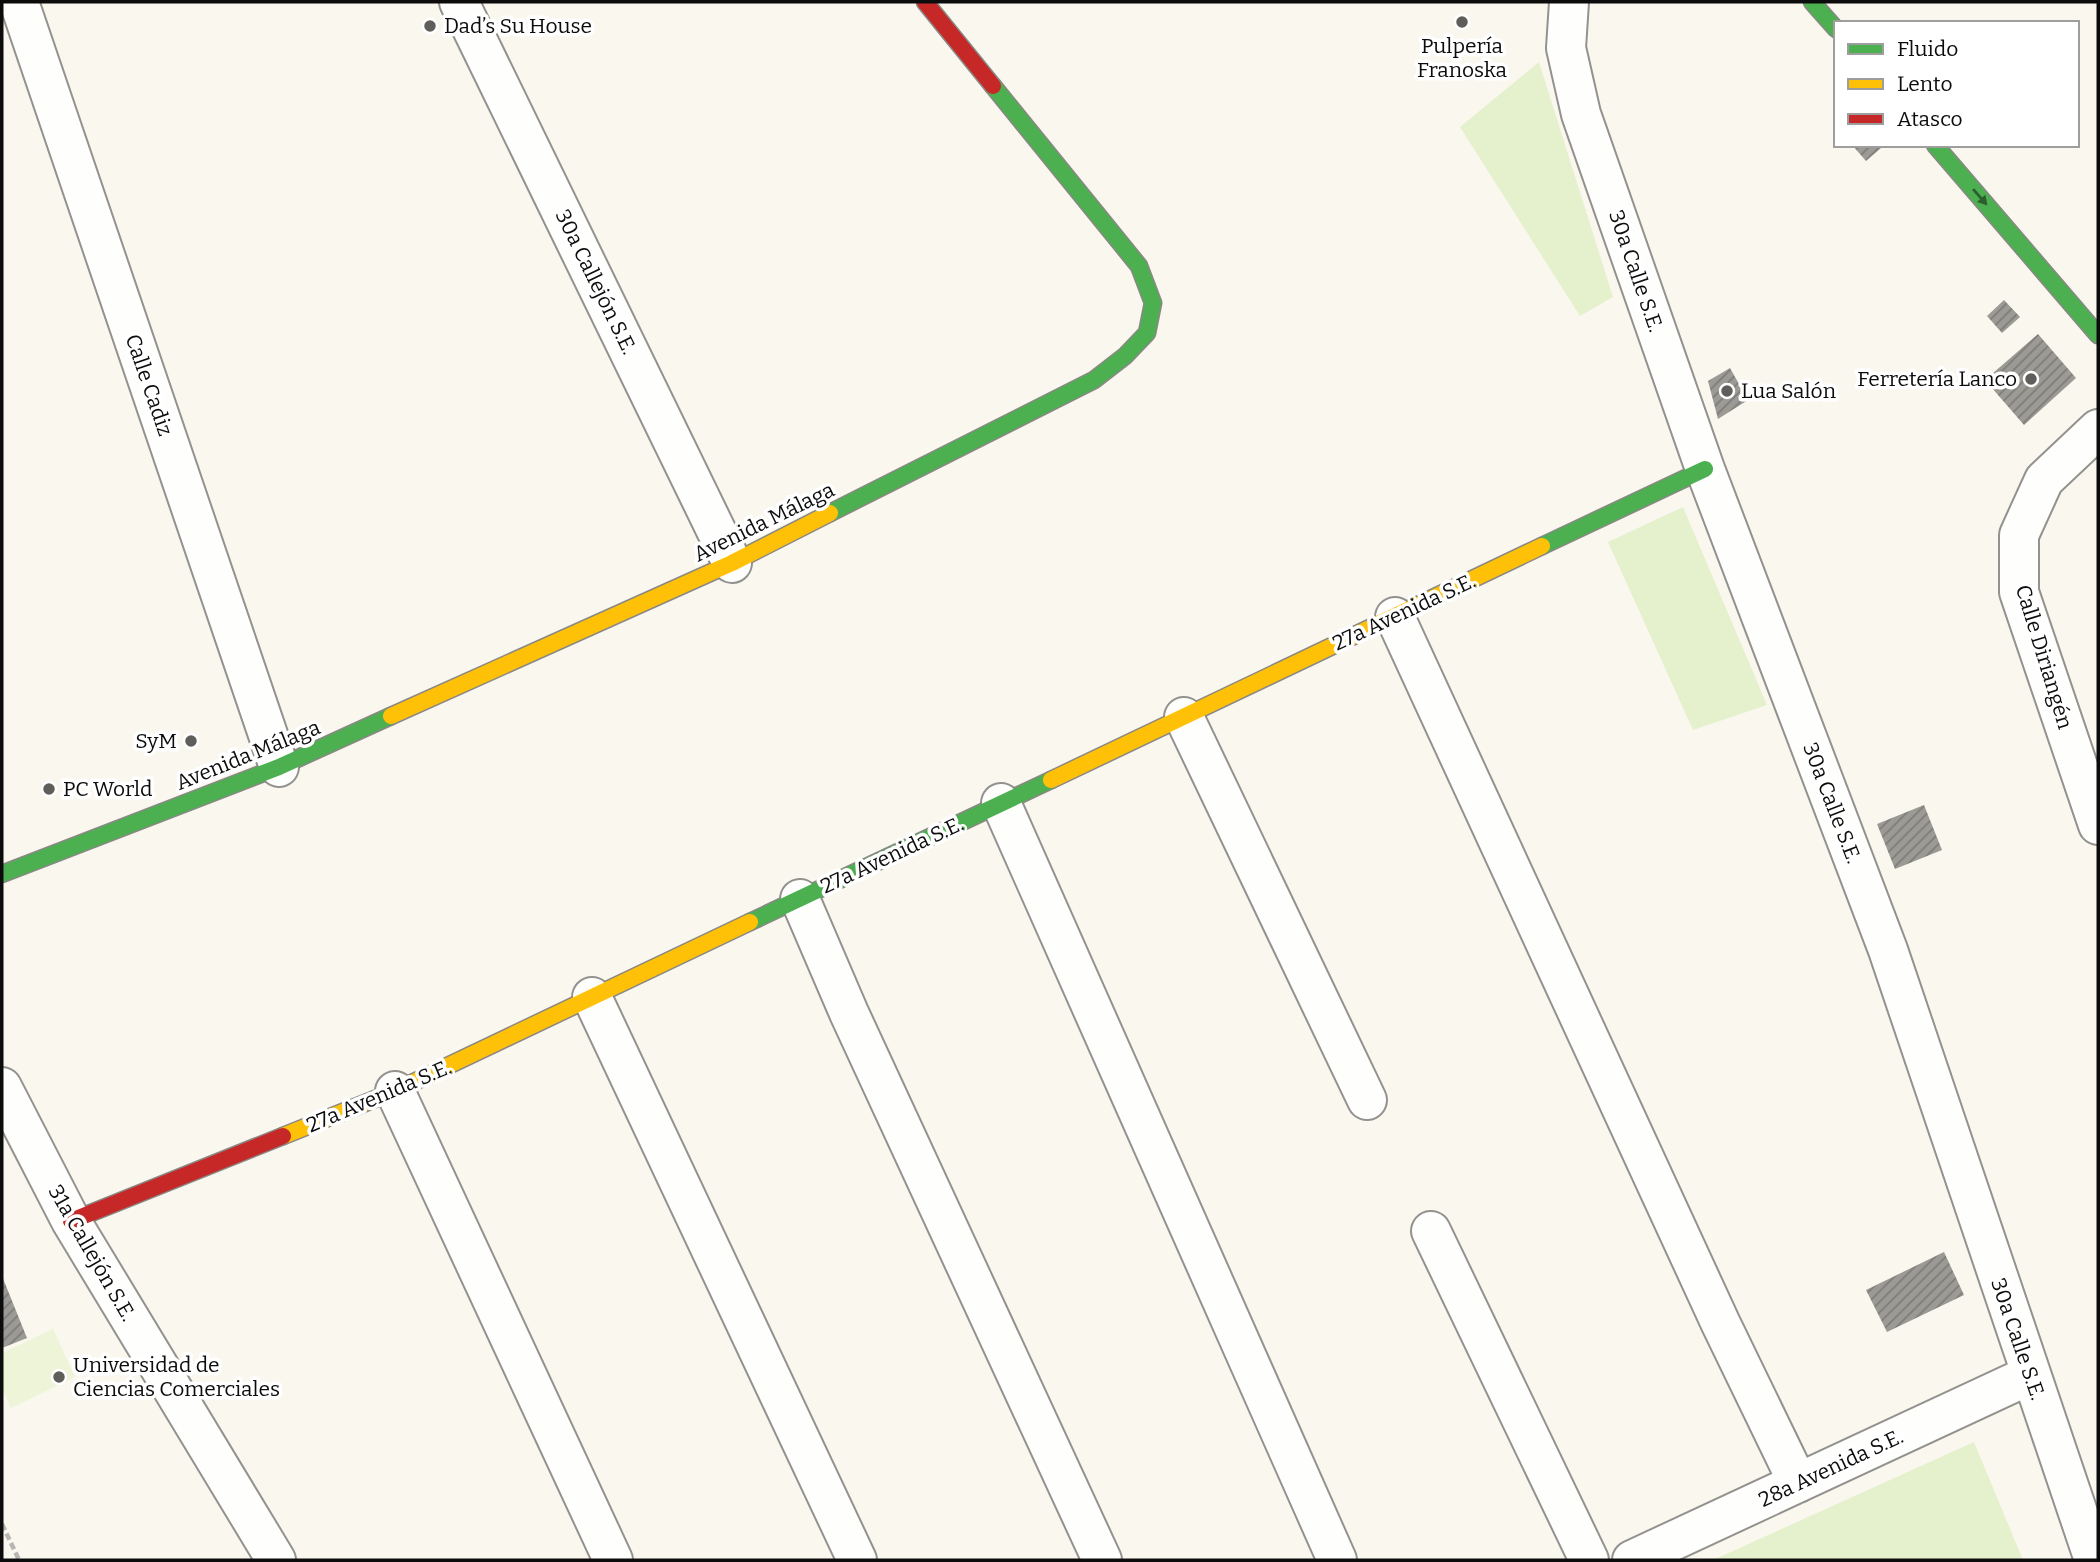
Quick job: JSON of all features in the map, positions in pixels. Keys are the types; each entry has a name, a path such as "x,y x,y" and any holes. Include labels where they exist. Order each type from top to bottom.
{"street":[{"name":"Calle Cadiz","path":"19,2 279,767"},
{"name":"30a Callejón S.E.","path":"459,2 732,563"},
{"name":"Avenida Málaga","path":"2,874 279,767 732,563 1094,380 1125,356 1147,333 1153,303 1139,266 925,2"},
{"name":"30a Calle S.E.","path":"1569,2 1566,48 1581,114 1705,469 1888,950 2094,1560"},
{"path":"1812,2 1834,27"},
{"path":"1937,147 2098,335"},
{"name":"Calle Diriangén","path":"2098,429 2044,480 2019,535 2019,592 2098,825"},
{"name":"27a Avenida S.E.","path":"71,1221 395,1091 1705,469"},
{"path":"1395,617 1720,1322 1798,1483"},
{"path":"1184,717 1367,1100"},
{"path":"1001,803 1337,1560"},
{"path":"800,899 849,1013 1102,1560"},
{"path":"593,998 857,1560"},
{"name":"31a Callejón S.E.","path":"2,1087 71,1221 276,1560"},
{"path":"395,1091 614,1560"},
{"path":"1431,1231 1589,1560"},
{"name":"28a Avenida S.E.","path":"1632,1560 2031,1375"}],"path":[{"path":"2,1524 19,1560"}],"green space":[{"path":"1539,62 1613,297 1580,316 1460,127"},
{"path":"1683,507 1767,705 1693,730 1608,542"},
{"path":"53,1329 75,1377 11,1408 2,1388 2,1353"},
{"path":"1974,1442 2023,1560 1713,1560"}],"building":[{"path":"1854,147 1880,147 1881,148 1866,161"},
{"path":"2004,300 2020,317 2002,333 1987,316"},
{"name":"Ferretería Lanco","path":"2038,334 2076,378 2024,425 1985,380"},
{"name":"Lua Salón","path":"1730,368 1748,400 1718,419 1708,381"},
{"path":"1924,805 1942,850 1895,869 1877,824"},
{"path":"1944,1252 1964,1295 1887,1332 1866,1290"},
{"path":"2,1276 27,1338 2,1348"}],"traffic: fast":[{"path":"1812,2 1834,27"},
{"path":"830,513 1094,380 1125,356 1147,333 1153,303 1139,266 993,86"},
{"path":"1937,147 2098,335"},
{"path":"1542,546 1705,469"},
{"path":"2,874 279,767 391,716"},
{"path":"750,922 1051,780"}],"traffic: slow":[{"path":"391,716 732,563 830,513"},
{"path":"1051,780 1542,546"},
{"path":"283,1136 395,1091 750,922"}],"traffic: jam":[{"path":"925,2 993,86"},
{"path":"71,1221 283,1136"}],"place":[{"name":"Pulpería Franoska","path":"1462,22"},
{"name":"Dad’s Su House","path":"430,26"},
{"name":"Ferretería Lanco","path":"2031,379"},
{"name":"Lua Salón","path":"1727,391"},
{"name":"SyM","path":"191,741"},
{"name":"PC World","path":"49,789"},
{"name":"Universidad de Ciencias Comerciales","path":"59,1377"}]}
